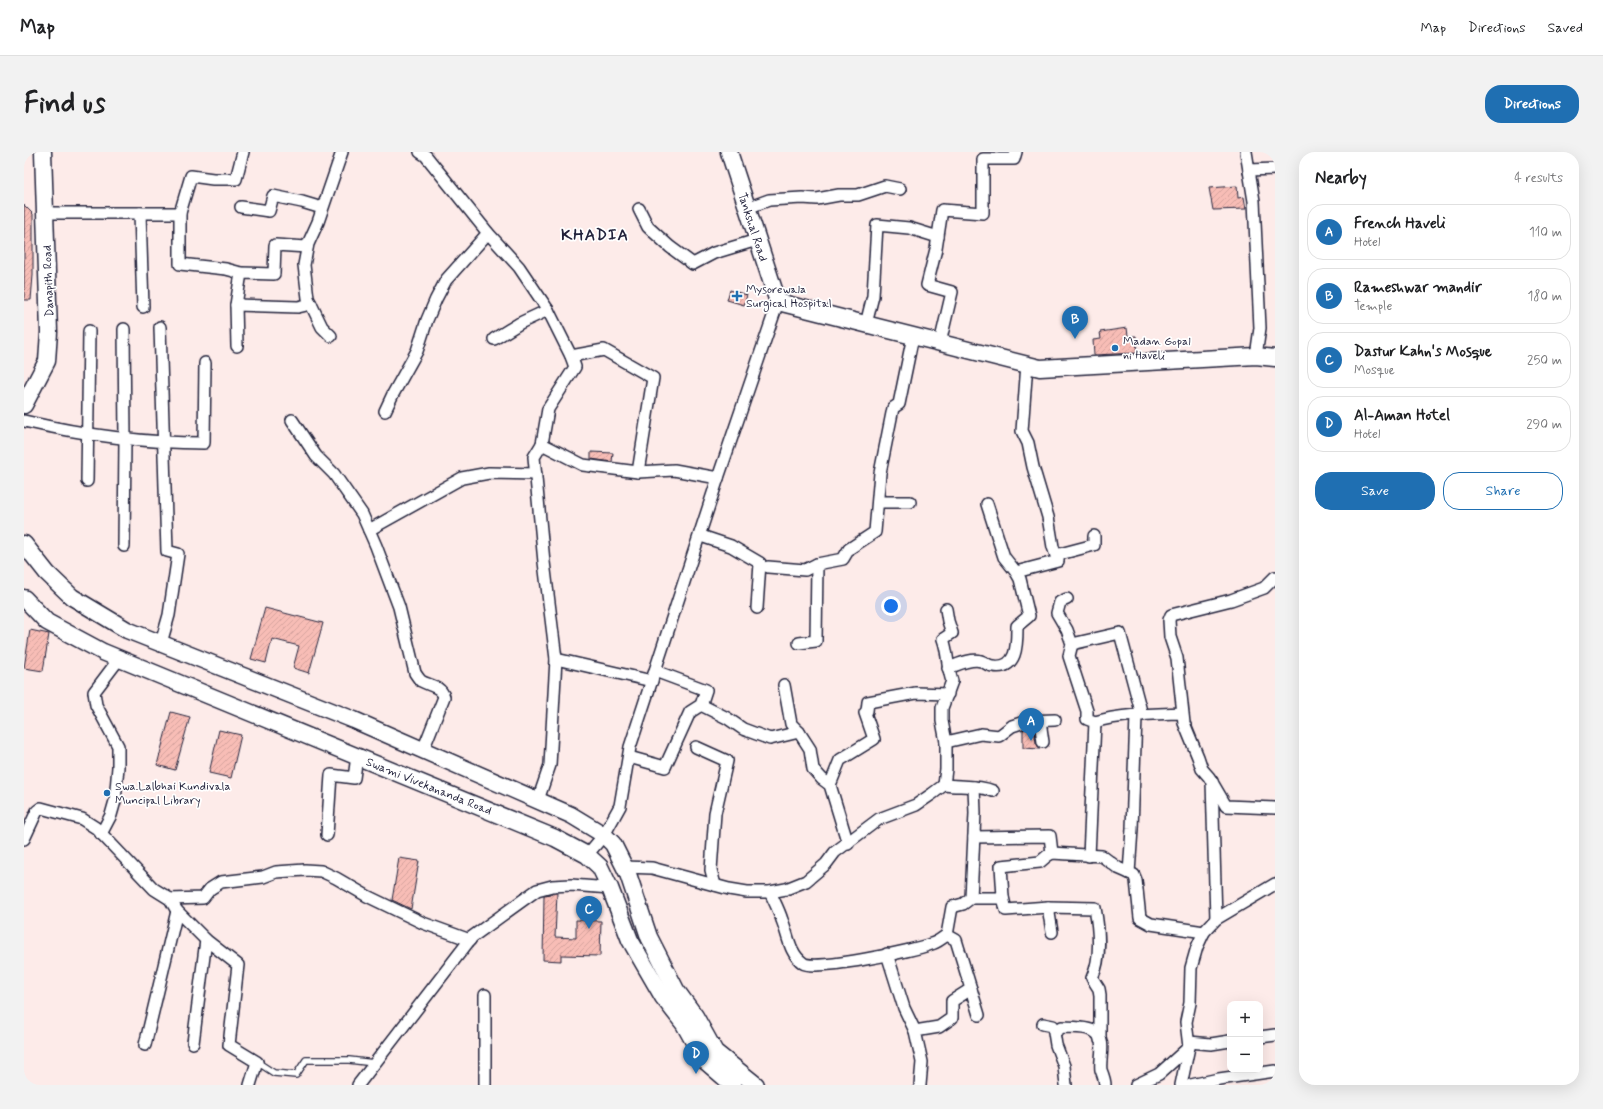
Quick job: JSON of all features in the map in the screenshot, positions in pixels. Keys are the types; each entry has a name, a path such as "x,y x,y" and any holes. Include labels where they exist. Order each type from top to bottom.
{"main road":[{"name":"Danapith Road","path":"24,405 47,361 49,332 43,152"},
{"name":"Tankshal Road","path":"729,152 778,302"},
{"path":"778,302 1040,368 1256,356 1275,358"},
{"path":"24,544 47,573 72,597 127,630 354,720 571,815 604,836 613,844 625,867 649,937 676,990 695,1016 715,1052 756,1085"},
{"name":"Swami Vivekananda Road","path":"24,598 47,622 103,652 555,838 587,855 600,867 610,888 630,940 663,997 684,1024 704,1060 733,1085"}],"street":[{"path":"242,152 236,179 213,179 191,176 180,213 180,264 226,269 241,273 274,274 275,245 307,247"},
{"path":"331,336 322,327 308,298 304,265 307,247 342,152"},
{"path":"420,152 426,156 488,233 519,267 548,310 571,356 574,367 548,409 542,444 534,457 544,562 556,659 550,765 538,800"},
{"path":"940,343 952,292 927,285 938,237 942,210 983,213 983,159 1014,159 1016,152"},
{"path":"1246,152 1254,201 1260,328 1256,356"},
{"path":"1249,170 1275,169"},
{"path":"747,208 769,200 802,198 817,199 840,195 858,195 885,186 900,189"},
{"path":"241,207 270,211 273,196 322,208"},
{"path":"639,209 648,227 670,247 693,264 714,253 757,240"},
{"path":"45,213 180,213"},
{"path":"140,213 143,307"},
{"path":"866,324 873,296 878,225 909,228 938,237"},
{"path":"385,411 418,351 430,313 446,280 488,233"},
{"path":"237,346 236,305 241,273"},
{"path":"587,855 604,836 620,806 630,747 701,536 718,478 778,302"},
{"path":"236,305 298,307 311,304"},
{"path":"494,339 520,323 548,310"},
{"path":"160,327 167,550 178,554 168,614 161,643"},
{"path":"124,329 124,546"},
{"path":"87,481 89,331"},
{"path":"768,567 805,570 817,564 843,559 849,550 875,532 880,474 893,408 899,404 913,336"},
{"path":"571,356 604,350 653,378 638,472"},
{"path":"24,421 88,434 125,439 164,443 204,443 205,363"},
{"path":"1016,572 1058,561 1053,547 1048,517 1033,467 1028,443 1022,431 1027,364"},
{"path":"292,420 316,456 334,474 362,514 399,607 415,673 420,680 443,692 444,697 423,750"},
{"path":"542,444 583,465 638,472 674,470 718,478"},
{"path":"369,530 462,478 489,473 536,474"},
{"path":"878,502 910,502"},
{"path":"948,668 973,661 981,661 992,666 1004,666 1014,657 1017,644 1017,626 1029,616 1020,579 1004,557 986,504"},
{"path":"701,536 731,546 760,563 757,608"},
{"path":"1056,555 1094,546 1094,536"},
{"path":"799,643 816,640 817,564"},
{"path":"1275,577 1264,588 1231,600 1171,615 1168,620 1170,637 1177,658 1184,723 1202,769 1212,781 1226,806 1275,808"},
{"path":"1067,599 1060,602 1057,613 1067,630 1072,644 1069,656 1087,711 1087,719 1095,722 1104,719 1182,713"},
{"path":"944,785 946,769 946,742 942,721 942,708 952,681 948,668 946,647 943,639 952,632 946,609"},
{"path":"1072,644 1120,633 1139,716 1129,873"},
{"path":"101,834 111,816 115,801 118,746 96,704 94,692 119,659"},
{"path":"556,659 654,676 706,690 701,705 690,712 665,767 629,757"},
{"path":"784,684 791,724 810,749 814,769 822,779 830,785 848,844"},
{"path":"830,785 840,760 874,740 865,713 868,702 916,693 948,694"},
{"path":"701,705 727,718 743,729 770,739 798,732"},
{"path":"946,742 981,734 999,736 1012,726 1027,721 1055,720"},
{"path":"1040,721 1043,742"},
{"path":"1089,856 1095,722"},
{"path":"696,747 727,761 715,813 710,870 715,884"},
{"path":"327,835 331,775 354,778 357,756"},
{"path":"1212,781 1216,919"},
{"path":"625,867 652,868 747,892 770,892 786,889 806,881 826,864 835,852 848,844 879,819 916,805 944,785 984,787 993,791"},
{"path":"971,898 976,813 974,787"},
{"path":"24,839 37,811 41,808 82,819 96,828 154,889 170,899 177,911 206,940 238,965 230,1045 257,1062 250,1085"},
{"path":"974,837 1050,836 1052,854"},
{"path":"1105,1085 1101,1069 1102,1053 1100,1040 1099,989 1092,978 1097,967 1099,947 1097,904 1006,910 1003,898 1002,866 1040,862 1046,856 1052,854 1102,856 1118,868 1134,875 1136,880 1140,918 1150,924 1204,932"},
{"path":"170,899 203,898 210,889 221,882 263,877 276,872 305,870 321,871 367,896 423,923 470,940"},
{"path":"1181,1085 1189,1045 1186,1022 1190,1003 1191,968 1197,947 1204,932 1216,919 1275,884"},
{"path":"358,1085 470,940 537,890 552,886 571,885 610,888"},
{"path":"770,892 783,921 788,940 796,955 804,964 814,966 844,963 932,944 947,935 952,907 963,904 971,898 1003,898"},
{"path":"1048,907 1052,932"},
{"path":"145,1045 177,911"},
{"path":"947,935 956,940 979,1014"},
{"path":"193,1043 206,940"},
{"path":"887,954 904,1008 915,1031 922,1062 920,1085"},
{"path":"915,1031 938,1027 952,1018 952,1001 971,990"},
{"path":"485,995 485,1085"},
{"path":"1043,1024 1053,1026 1056,1045 1064,1066 1066,1085"},
{"path":"1055,1032 1062,1027 1088,1029 1096,1032 1100,1040"},
{"path":"1263,1037 1275,1035"},
{"path":"1136,1085 1159,1074 1189,1045 1227,1042"},
{"path":"1191,1085 1219,1079 1275,1071"}],"lane":[{"path":"257,1062 274,1073 296,1075 306,1060 349,1060 374,1063"}],"building":[{"path":"1237,186 1238,198 1244,197 1246,209 1213,210 1209,188"},
{"path":"24,205 33,214 33,275 31,300 24,300"},
{"path":"730,290 747,295 744,305 727,300"},
{"name":"Madan Gopal ni Haveli","path":"1127,328 1128,336 1136,336 1137,353 1094,355 1093,340 1101,339 1100,332"},
{"path":"591,452 613,453 612,462 591,459"},
{"path":"265,608 323,623 309,673 293,668 299,646 272,639 266,663 251,659"},
{"path":"30,630 49,634 43,671 24,668"},
{"path":"171,712 190,717 175,770 157,765"},
{"path":"1034,728 1036,743 1040,749 1023,748 1023,730"},
{"path":"219,730 241,735 231,778 209,773"},
{"path":"399,858 419,861 411,909 392,900"},
{"path":"557,893 555,937 576,938 576,920 601,921 600,956 561,955 561,961 543,960 544,895"}],"place":[{"name":"Mysorewala Surgical Hospital","path":"737,296"},
{"name":"Rameshwar mandir","path":"1075,339"},
{"name":"Madan Gopal ni Haveli","path":"1115,348"},
{"name":"French Haveli","path":"1031,741"},
{"name":"Swa.Lalbhai Kundivala Muncipal Library","path":"107,793"},
{"name":"Dastur Kahn's Mosque","path":"589,929"},
{"name":"Al-Aman Hotel","path":"696,1074"}],"district":[{"name":"KHADIA","path":"595,234"}]}
